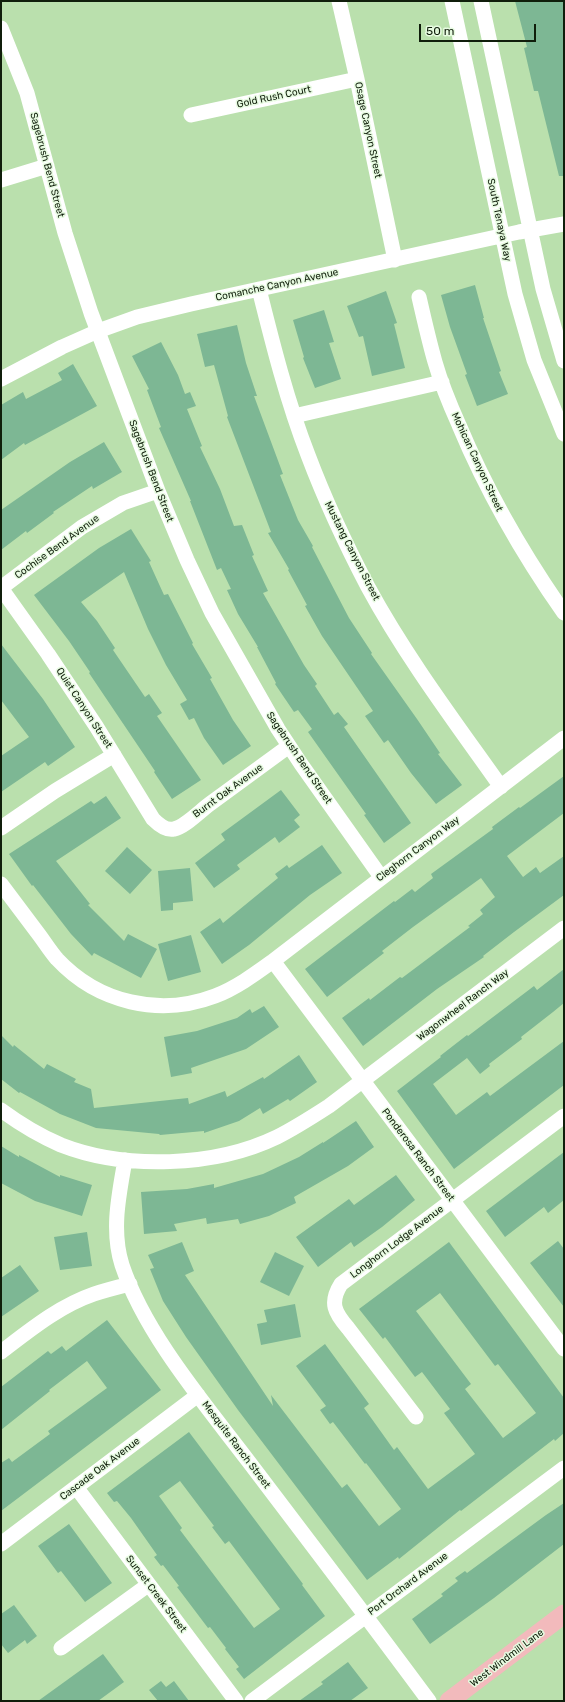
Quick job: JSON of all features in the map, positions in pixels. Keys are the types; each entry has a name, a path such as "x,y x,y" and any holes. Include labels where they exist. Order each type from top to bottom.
{"main road":[{"name":"West Windmill Lane","path":"449,1701 564,1614"}],"street":[{"name":"Osage Canyon Street","path":"339,1 357,78 395,260"},
{"name":"South Tenaya Way","path":"452,1 515,294 534,360 564,434"},
{"path":"481,1 542,289 564,361"},
{"name":"Sagebrush Bend Street","path":"1,28 27,93 65,233 98,331 158,491 187,560 212,613 258,696 289,746 382,877"},
{"name":"Gold Rush Court","path":"191,115 357,78"},
{"path":"1,180 47,166"},
{"name":"Comanche Canyon Avenue","path":"1,379 62,347 98,331 137,317 502,236 564,224"},
{"name":"Mustang Canyon Street","path":"260,289 272,342 294,416 327,503 369,589 403,645 501,787"},
{"name":"Mohican Canyon Street","path":"419,297 435,363 466,442 493,499 529,562 564,613"},
{"path":"294,416 442,382"},
{"name":"Cochise Bend Avenue","path":"1,588 82,527 123,503 158,491"},
{"name":"Quiet Canyon Street","path":"1,588 48,654 114,755 153,819 165,828"},
{"name":"Cleghorn Canyon Way","path":"1,884 57,959 72,973 94,988 117,999 156,1006 197,1001 216,996 235,986 272,961 564,738"},
{"name":"Burnt Oak Avenue","path":"165,828 172,830 182,827 207,806 289,746"},
{"path":"1,828 55,791 114,755"},
{"name":"Wagonwheel Ranch Way","path":"1,1110 37,1134 62,1145 88,1153 125,1160 154,1162 184,1161 245,1150 276,1138 303,1123 363,1082 564,928"},
{"name":"Ponderosa Ranch Street","path":"272,961 564,1349"},
{"name":"Longhorn Lodge Avenue","path":"416,1417 339,1318 335,1310 336,1292 341,1284 564,1116"},
{"name":"Mesquite Ranch Street","path":"125,1160 117,1205 116,1234 122,1264 137,1303 198,1395 429,1701"},
{"path":"1,1352 52,1315 71,1304 95,1294 130,1284"},
{"name":"Cascade Oak Avenue","path":"1,1544 198,1395"},
{"name":"Port Orchard Avenue","path":"252,1701 564,1468"},
{"name":"Sunset Creek Street","path":"76,1487 236,1701"},
{"path":"61,1648 148,1585"}],"building":[{"path":"515,1 564,1 564,176 559,176 538,91 534,91 524,48 527,47"},
{"path":"475,285 483,318 501,371 499,372 508,394 477,406 465,375 467,374 450,327 441,295"},
{"path":"386,291 397,323 394,324 405,368 372,376 363,336 359,337 347,306"},
{"path":"324,310 334,342 329,343 341,379 315,388 303,358 304,357 293,320"},
{"path":"237,325 246,363 257,396 254,396 283,474 280,475 298,520 313,546 312,547 349,618 372,653 371,654 440,753 438,754 462,785 436,804 411,773 388,740 384,743 365,716 373,711 322,636 305,606 307,605 288,570 289,569 268,533 271,532 227,417 228,416 214,365 205,367 197,334"},
{"path":"161,342 178,375 185,394 190,392 196,406 187,409 202,446 200,447 220,489 234,526 242,525 254,555 252,556 268,591 263,593 304,665 317,684 315,686 334,715 338,712 348,724 344,727 411,823 384,843 364,815 366,814 308,732 312,729 298,710 294,712 275,684 276,683 258,647 238,614 227,590 231,589 221,568 217,570 191,501 159,428 161,427 147,390 149,389 132,356"},
{"path":"73,364 97,406 25,445 24,443 1,460 1,405 23,392 26,399 62,380 58,373"},
{"path":"104,442 122,472 93,489 92,486 1,550 1,510 70,462"},
{"path":"131,529 151,561 149,562 164,595 168,594 193,643 192,644 212,678 210,679 233,720 251,746 223,765 204,738 194,718 189,720 180,704 187,700 166,665 148,629 124,572 81,602 97,621 115,648 113,650 145,697 149,694 162,713 157,716 201,780 172,799 154,772 155,771 89,673 90,672 69,641 34,595 99,548"},
{"path":"1,644 43,699 75,747 48,766 45,762 1,792 1,756 29,737 1,700"},
{"path":"564,776 564,813 507,856 523,877 536,867 540,873 564,856 564,895 483,956 484,957 437,989 363,1046 342,1018 369,998 370,1000 400,977 402,978 470,927 468,926 483,914 480,910 495,897 481,878 413,927 382,951 384,953 327,997 305,969 394,901 395,902 412,889 415,892 433,878 431,874 493,829 492,827 519,807 520,808"},
{"path":"281,790 300,815 294,820 300,827 279,843 275,837 237,865 240,869 214,888 195,863 225,840 221,834"},
{"path":"106,796 121,818 56,861 90,904 88,905 124,941 128,934 157,949 141,978 94,953 92,956 71,934 33,885 32,886 9,854 91,801 94,804"},
{"path":"322,845 342,873 310,895 249,945 222,964 200,932 220,918 223,923 278,878 275,874 287,865 289,868"},
{"path":"127,847 152,870 130,894 105,871"},
{"path":"190,868 193,901 173,903 173,910 161,911 158,871"},
{"path":"191,935 201,972 168,981 158,944"},
{"path":"564,969 564,1003 521,1037 522,1039 489,1064 490,1066 480,1074 467,1058 433,1084 456,1115 487,1092 490,1096 564,1041 564,1085 454,1169 397,1091 467,1035 468,1036 534,986 537,990"},
{"path":"264,1006 279,1027 246,1049 191,1068 192,1073 171,1077 164,1037 197,1031 237,1018 250,1009 252,1013"},
{"path":"1,1035 13,1047 14,1045 44,1069 47,1064 76,1079 74,1082 91,1089 94,1108 188,1098 189,1104 225,1091 227,1097 263,1077 264,1079 299,1055 317,1082 290,1101 288,1099 263,1114 260,1108 239,1121 204,1133 204,1131 160,1135 96,1128 60,1114 20,1092 19,1093 1,1079"},
{"path":"356,1121 374,1147 348,1166 294,1197 296,1203 269,1216 240,1224 238,1219 207,1224 206,1218 174,1224 177,1231 144,1234 141,1192 187,1189 214,1184 214,1188 263,1174 299,1157"},
{"path":"1,1146 19,1157 19,1155 60,1177 60,1175 92,1185 82,1216 35,1201 1,1183"},
{"path":"564,1152 564,1200 548,1213 544,1207 505,1237 486,1211"},
{"path":"396,1175 415,1200 382,1227 354,1247 351,1242 318,1267 296,1237 349,1199 354,1205"},
{"path":"87,1232 92,1266 60,1270 54,1237"},
{"path":"558,1241 564,1249 564,1307 530,1263"},
{"path":"182,1242 194,1271 185,1275 273,1406 271,1395 342,1488 347,1484 379,1526 401,1509 333,1422 330,1424 320,1410 326,1406 296,1366 325,1344 369,1404 364,1408 394,1450 397,1447 428,1489 475,1454 444,1413 450,1409 422,1372 415,1377 385,1337 383,1339 359,1309 449,1242 564,1398 564,1433 555,1441 554,1439 461,1511 460,1510 399,1559 398,1557 367,1580 238,1410 186,1337 163,1301 150,1269 154,1268 148,1255","holes":["440,1293 495,1366 498,1364 536,1413 503,1438 465,1389 471,1384 416,1311"]},
{"path":"275,1252 304,1266 289,1296 260,1282"},
{"path":"20,1265 39,1291 1,1317 1,1278"},
{"path":"295,1304 301,1337 261,1345 257,1324 267,1322 264,1310"},
{"path":"107,1320 161,1390 1,1511 1,1463 9,1458 12,1462 50,1434 48,1431 107,1388 87,1361 1,1430 1,1387 48,1351 51,1354 62,1346 66,1351"},
{"path":"189,1432 303,1584 302,1585 325,1616 244,1679 236,1669 239,1667 225,1649 226,1648 210,1627 208,1628 177,1587 179,1586 163,1565 161,1566 154,1557 157,1555 131,1518 117,1501 114,1502 107,1493","holes":["180,1481 214,1526 212,1527 225,1544 229,1541 280,1609 254,1628 180,1530 182,1528 159,1496"]},
{"path":"564,1503 564,1544 494,1598 430,1644 412,1619 443,1596 441,1594 458,1581 455,1578 465,1571 467,1573"},
{"path":"69,1524 112,1583 85,1602 61,1571 58,1573 38,1546"},
{"path":"14,1605 37,1636 27,1644 25,1640 8,1653 1,1644 1,1614"},
{"path":"103,1654 124,1682 98,1701 38,1701"},
{"path":"348,1662 368,1688 350,1701 299,1701 323,1684 321,1682"},
{"path":"161,1681 166,1687 174,1681 189,1701 158,1701 149,1690"}]}
